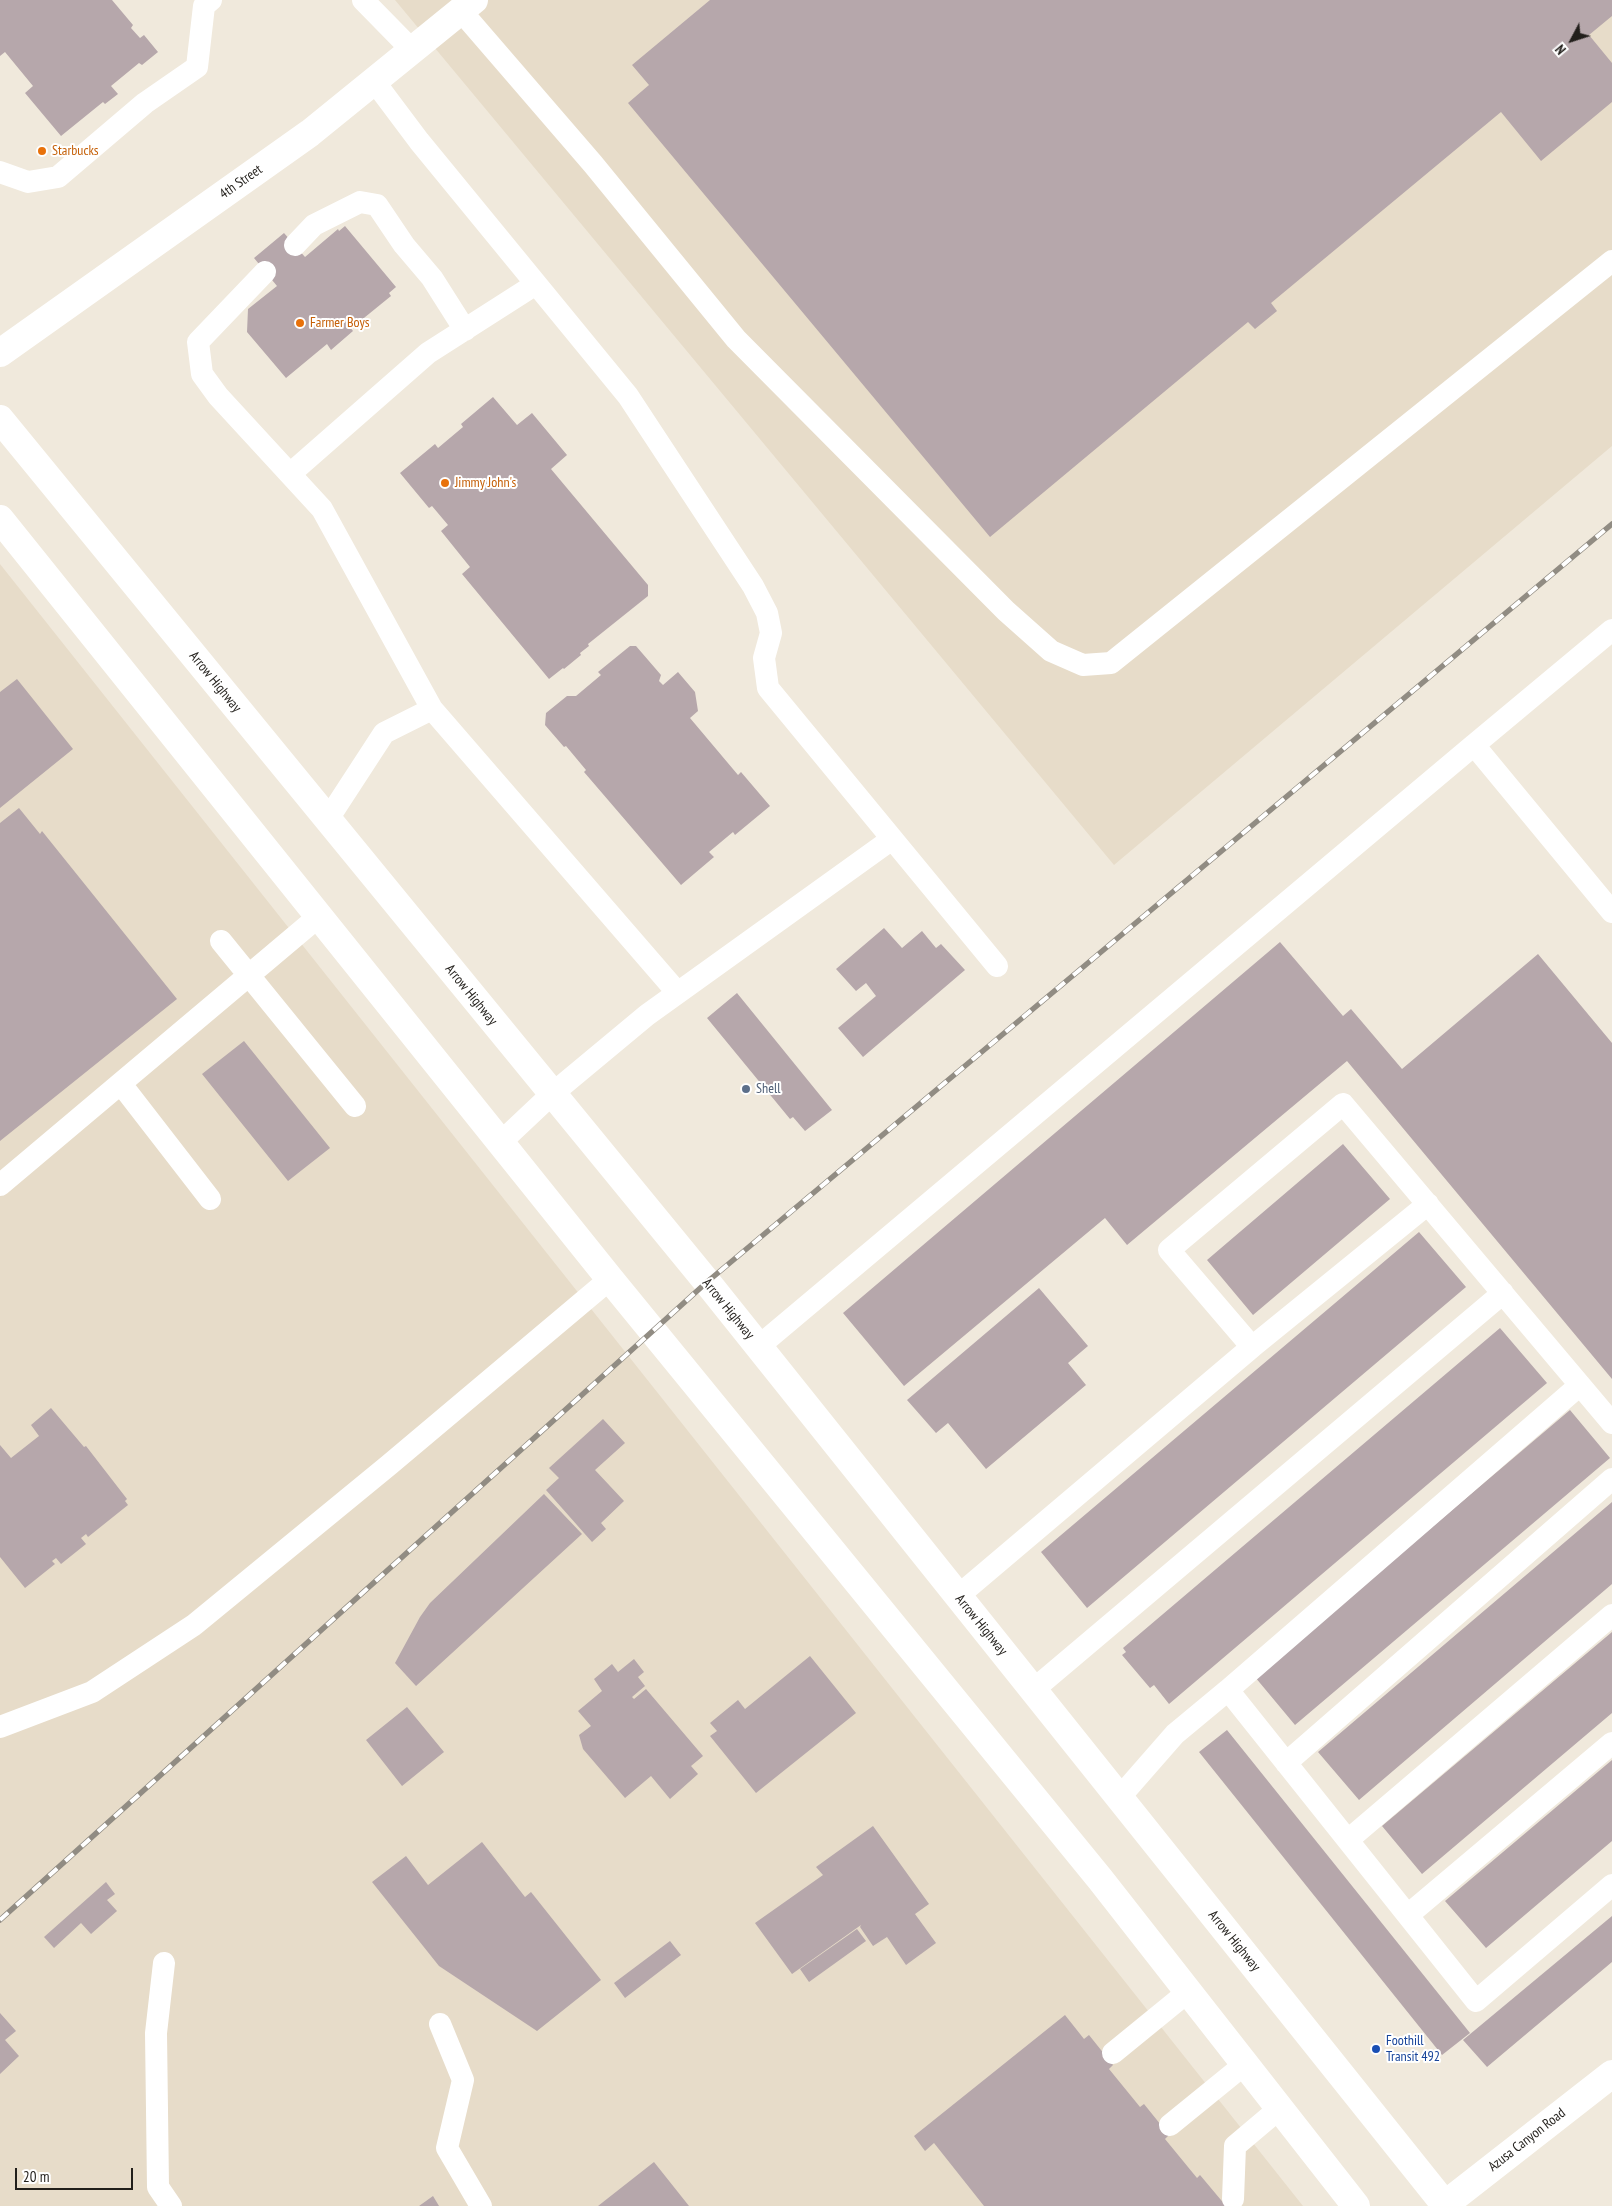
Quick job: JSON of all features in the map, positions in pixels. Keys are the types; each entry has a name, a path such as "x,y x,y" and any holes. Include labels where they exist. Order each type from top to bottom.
{"main road":[{"name":"4th Street","path":"0,353 310,133 467,5"},
{"name":"Arrow Highway","path":"0,419 758,1346 1445,2205"},
{"path":"0,519 318,918 1100,1879 1356,2206"},
{"name":"Azusa Canyon Road","path":"1445,2205 1612,2074"}],"lane":[{"path":"363,0 412,50"},
{"path":"0,172 28,182 58,177 145,103 197,67 205,2"},
{"path":"467,5 593,164 736,339 1006,611 1050,652 1083,665 1111,663 1612,261"},
{"path":"374,81 419,141 628,396 753,586 767,613 771,633 764,658 768,688 997,966"},
{"path":"295,245 314,225 360,202 376,206 404,245 432,278 465,330"},
{"path":"265,272 198,342 202,374 218,396 322,509 432,709 677,992"},
{"path":"290,474 428,353 536,284"},
{"path":"758,1346 1612,630"},
{"path":"328,819 384,733 432,709"},
{"path":"1474,745 1612,912"},
{"path":"501,1142 552,1094 677,992 892,839"},
{"path":"0,1185 318,918"},
{"path":"222,941 355,1106"},
{"path":"121,1084 210,1199"},
{"path":"1252,1347 1169,1250 1343,1104 1612,1423"},
{"path":"958,1596 1252,1347 1428,1204"},
{"path":"0,1727 92,1692 194,1625 389,1465 610,1279"},
{"path":"1033,1690 1503,1293"},
{"path":"1119,1798 1175,1734 1580,1385"},
{"path":"1286,1763 1612,1479"},
{"path":"1348,1840 1612,1615"},
{"path":"1228,1690 1476,2001 1612,1885"},
{"path":"1408,1915 1612,1743"},
{"path":"164,1963 156,2033 158,2187 171,2206"},
{"path":"1113,2053 1189,1991"},
{"path":"440,2024 463,2080 447,2148 481,2206"},
{"path":"1170,2125 1245,2064"},
{"path":"1233,2199 1235,2146 1280,2108"}],"shaded area":[{"path":"395,0 1612,0 1612,446 1114,865"},
{"path":"0,564 1303,2206 0,2206"}],"building":[{"path":"0,0 112,0 133,25 131,28 140,38 144,35 158,52 142,65 139,63 111,86 118,94 105,104 103,102 61,136 25,93 33,86 5,52 0,56"},
{"path":"710,0 1612,0 1612,16 1589,35 1612,63 1612,102 1541,161 1501,112 1271,303 1277,311 1255,329 1248,322 990,537 628,103 649,85 632,65"},
{"path":"345,226 396,287 389,293 391,296 350,327 353,331 331,350 327,344 286,378 247,332 248,309 277,286 254,258 284,233 305,257 338,229 339,231"},
{"path":"493,397 517,425 532,413 567,455 551,469 648,585 648,596 588,644 589,646 580,653 581,655 549,679 462,574 470,567 441,531 448,525 432,506 429,508 400,473 435,444 438,448 463,427 461,424"},
{"path":"630,646 636,646 661,675 659,681 663,685 678,672 695,692 698,711 690,718 738,775 741,772 770,806 735,835 733,832 709,852 714,857 681,885 584,772 586,770 566,746 564,747 545,725 546,713 567,696 576,696 601,675 598,672"},
{"path":"17,679 73,749 0,808 0,692"},
{"path":"19,808 40,834 42,831 177,999 0,1141 0,823"},
{"path":"884,928 902,948 922,931 936,948 941,944 965,970 863,1057 838,1028 876,996 866,983 856,991 836,969"},
{"path":"1280,942 1343,1016 1351,1009 1402,1069 1538,954 1612,1043 1612,1379 1347,1061 1127,1245 1105,1218 904,1386 843,1313"},
{"path":"737,993 832,1110 805,1131 793,1117 790,1119 707,1018"},
{"path":"244,1041 330,1148 288,1181 202,1074"},
{"path":"1343,1144 1390,1199 1253,1315 1207,1260"},
{"path":"1419,1232 1466,1287 1087,1608 1041,1552"},
{"path":"1039,1288 1088,1346 1068,1363 1086,1385 986,1469 948,1423 936,1433 907,1400"},
{"path":"1500,1328 1547,1383 1169,1704 1154,1685 1150,1688 1122,1655 1126,1652 1123,1648"},
{"path":"51,1408 84,1447 86,1446 127,1499 125,1501 128,1505 88,1537 86,1534 81,1538 86,1544 61,1564 56,1558 52,1561 55,1564 25,1588 0,1557 0,1445 11,1458 39,1436 31,1425"},
{"path":"1570,1410 1610,1458 1295,1725 1255,1677"},
{"path":"603,1419 625,1443 595,1470 624,1501 601,1523 606,1529 592,1542 546,1490 559,1478 549,1468"},
{"path":"544,1494 582,1534 416,1686 395,1663 420,1617 430,1603"},
{"path":"1612,1502 1612,1584 1359,1800 1318,1752"},
{"path":"1612,1632 1612,1713 1422,1874 1382,1826"},
{"path":"810,1656 856,1713 756,1793 710,1736 717,1731 710,1723 738,1700 745,1709"},
{"path":"634,1659 644,1672 638,1677 645,1686 632,1697 634,1699 646,1689 703,1756 691,1766 698,1774 670,1799 651,1776 625,1798 583,1749 579,1735 591,1726 578,1711 602,1691 594,1679 612,1664 618,1672"},
{"path":"407,1707 444,1752 402,1786 366,1740"},
{"path":"1227,1730 1470,2033 1442,2055 1199,1752"},
{"path":"1612,1760 1612,1841 1486,1948 1445,1901"},
{"path":"873,1826 929,1904 915,1914 936,1943 906,1965 887,1937 873,1946 860,1927 861,1925 792,1974 755,1923 823,1875 816,1867"},
{"path":"482,1842 525,1897 531,1892 601,1980 537,2031 439,1966 372,1882 406,1856 428,1885"},
{"path":"106,1882 115,1894 107,1900 117,1911 91,1934 81,1923 54,1948 44,1937"},
{"path":"1612,1916 1612,1962 1487,2067 1463,2040"},
{"path":"857,1929 866,1941 809,1982 800,1969"},
{"path":"670,1941 681,1955 625,1998 614,1983"},
{"path":"0,2013 16,2031 5,2040 19,2056 0,2074"},
{"path":"1065,2015 1084,2039 1089,2035 1113,2065 1109,2069 1140,2107 1144,2104 1169,2135 1165,2139 1197,2178 1200,2175 1226,2206 984,2206 934,2143 925,2151 914,2136"},
{"path":"654,2162 689,2206 598,2206"},
{"path":"433,2196 439,2206 419,2206"}],"railway":[{"path":"0,1920 707,1282 1612,524"}],"place":[{"name":"Starbucks","path":"42,151"},
{"name":"Farmer Boys","path":"300,323"},
{"name":"Jimmy John's","path":"445,483"},
{"name":"Shell","path":"746,1089"},
{"name":"Foothill Transit 492","path":"1376,2049"}]}
